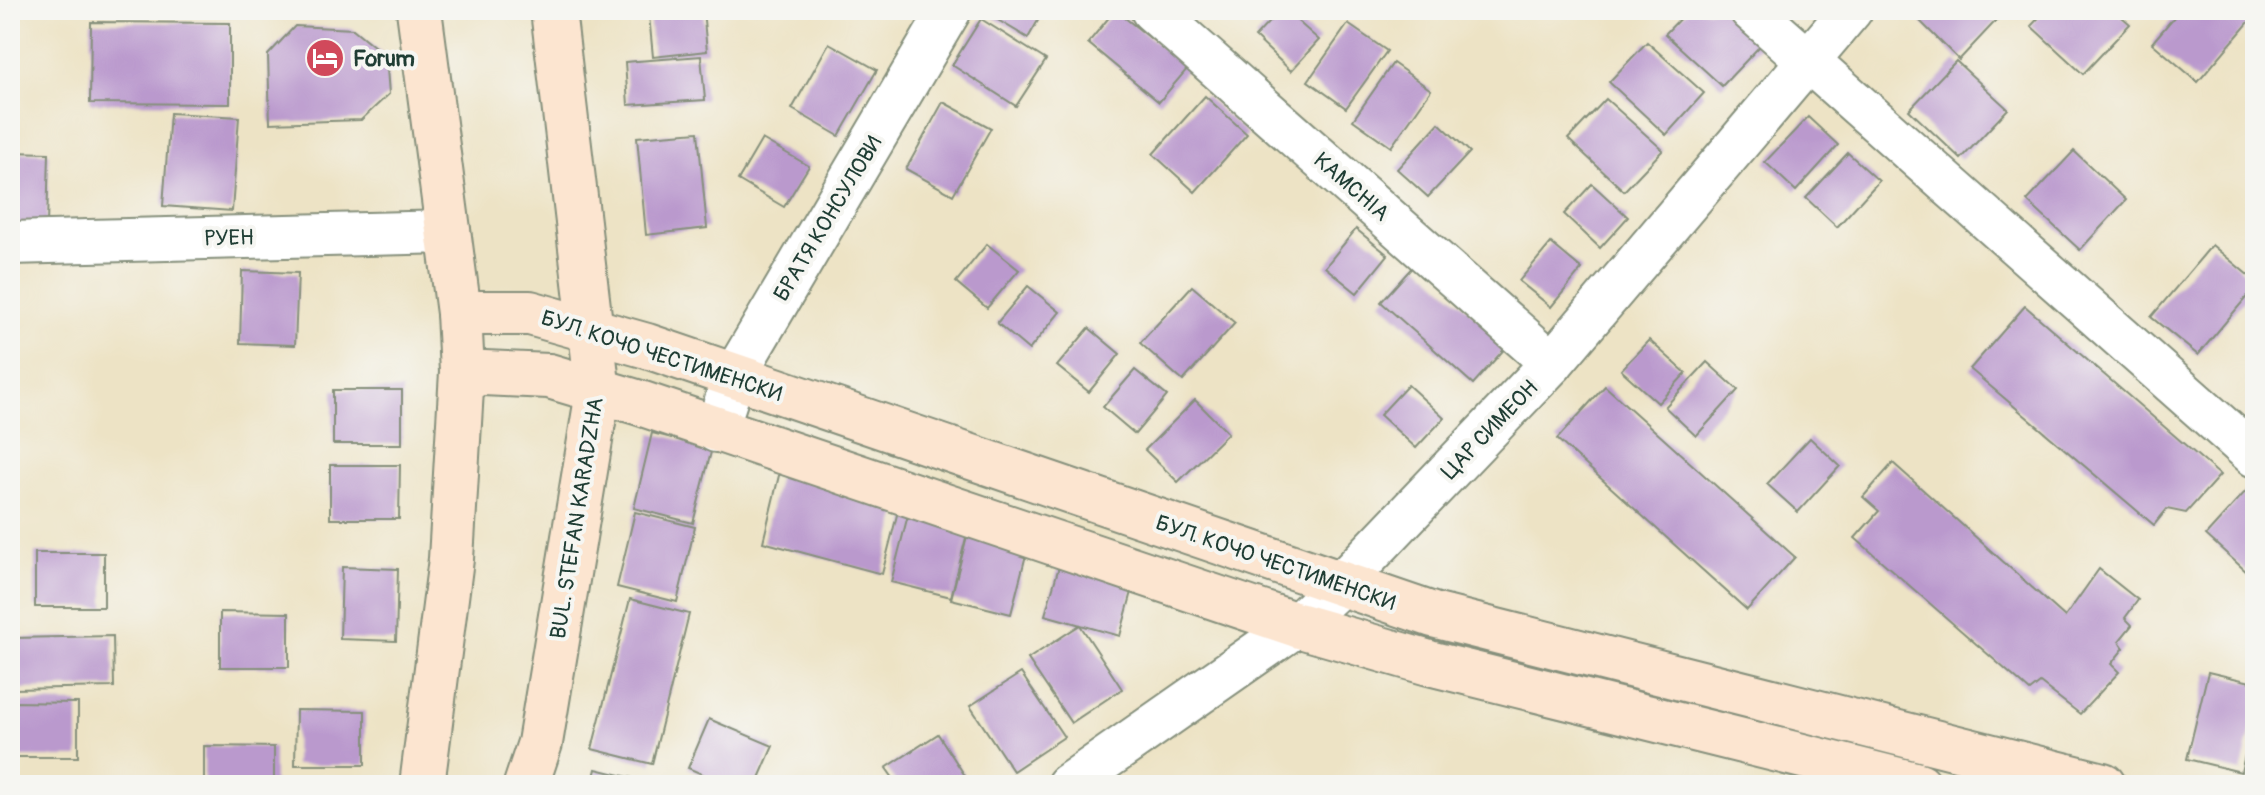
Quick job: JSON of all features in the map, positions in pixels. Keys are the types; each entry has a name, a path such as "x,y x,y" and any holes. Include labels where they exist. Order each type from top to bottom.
{"street":[{"path":"419,10 459,313 462,372 451,559 422,785"},
{"name":"BUL. STEFAN KARADZHA","path":"526,785 540,743 598,392 553,10"},
{"name":"БРАТЯ КОНСУЛОВИ","path":"716,431 734,376 950,10"},
{"name":"KAMCHIA","path":"1152,10 1552,363"},
{"path":"1751,10 2255,456"},
{"name":"ЦАР СИМЕОН","path":"1068,785 1297,625 1340,585 1552,363 1851,10"},
{"name":"РУЕН","path":"10,243 449,232"},
{"name":"БУЛ. КОЧО ЧЕСТИМЕНСКИ","path":"459,313 530,313 593,332 734,376 1433,615 2103,785"},
{"path":"462,372 549,376 1297,625 1429,663 1919,785"}],"building":[{"path":"703,10 707,51 653,57 649,15"},
{"path":"981,10 1044,10 1028,38"},
{"path":"1115,10 1188,68 1159,102 1088,43"},
{"path":"1224,10 1249,10 1240,22"},
{"path":"1280,10 1285,10 1319,40 1291,71 1255,37"},
{"path":"1688,10 1721,10 1760,46 1722,86 1665,34"},
{"path":"1909,10 2006,10 1959,60"},
{"path":"2046,10 2114,10 2130,24 2083,74 2031,26"},
{"path":"2180,10 2255,10 2255,15 2198,82 2152,43"},
{"path":"981,19 1046,60 1016,106 952,65"},
{"path":"91,22 230,23 230,104 90,103"},
{"path":"1348,24 1387,51 1346,108 1308,81"},
{"path":"295,26 353,29 386,56 389,94 361,120 270,123 268,55"},
{"path":"1647,42 1704,93 1666,135 1609,82"},
{"path":"829,43 877,70 839,136 792,109"},
{"path":"701,56 705,100 628,105 625,62"},
{"path":"1956,61 2008,109 1961,159 1909,110"},
{"path":"1393,63 1431,90 1391,147 1353,120"},
{"path":"1205,96 1247,134 1195,192 1153,154"},
{"path":"1606,99 1663,150 1624,191 1568,139"},
{"path":"943,102 991,128 953,195 906,169"},
{"path":"170,113 239,117 232,211 163,206"},
{"path":"1808,117 1838,145 1796,191 1765,162"},
{"path":"1439,123 1470,152 1428,197 1397,169"},
{"path":"698,132 707,228 646,235 637,137"},
{"path":"762,139 809,166 784,207 738,180"},
{"path":"2074,151 2126,200 2080,250 2027,201"},
{"path":"10,152 49,153 47,225 10,224"},
{"path":"1848,153 1879,181 1837,227 1806,198"},
{"path":"1592,184 1628,217 1600,248 1564,214"},
{"path":"1356,229 1388,255 1357,293 1325,267"},
{"path":"1551,243 1582,269 1551,307 1519,281"},
{"path":"987,244 1019,270 987,308 956,282"},
{"path":"2212,245 2255,281 2255,287 2198,355 2151,317"},
{"path":"1416,263 1508,345 1473,384 1381,302"},
{"path":"242,271 298,273 295,345 240,343"},
{"path":"1028,286 1060,312 1029,350 997,323"},
{"path":"1192,286 1235,323 1183,381 1140,343"},
{"path":"2025,306 2220,475 2186,513 2167,509 2154,525 1970,369"},
{"path":"1089,328 1120,354 1089,392 1057,366"},
{"path":"1649,340 1686,373 1658,403 1621,370"},
{"path":"1707,362 1738,390 1696,436 1665,407"},
{"path":"1135,370 1167,396 1135,434 1103,407"},
{"path":"1408,385 1444,418 1416,448 1380,415"},
{"path":"1605,386 1795,557 1747,610 1557,439"},
{"path":"333,390 402,390 402,444 333,444"},
{"path":"1195,400 1228,433 1178,482 1145,450"},
{"path":"652,433 712,448 693,523 634,508"},
{"path":"1810,438 1840,466 1798,512 1767,484"},
{"path":"1893,463 2065,617 2099,569 2138,600 2125,618 2132,625 2119,641 2124,648 2111,664 2119,672 2080,714 2040,683 2030,691 1855,538 1879,511 1863,497"},
{"path":"330,465 400,465 399,519 330,519"},
{"path":"781,467 901,499 882,574 763,542"},
{"path":"2255,481 2255,565 2248,573 2206,535"},
{"path":"910,507 970,522 951,597 891,582"},
{"path":"635,512 695,527 677,602 617,587"},
{"path":"970,524 1030,539 1011,614 951,599"},
{"path":"35,553 104,553 104,607 35,607"},
{"path":"1062,556 1136,577 1120,636 1045,615"},
{"path":"342,567 398,569 396,641 340,639"},
{"path":"630,599 689,614 652,764 592,749"},
{"path":"220,612 289,613 289,667 220,667"},
{"path":"1080,625 1122,689 1071,723 1028,659"},
{"path":"113,636 114,687 13,689 12,638"},
{"path":"2208,672 2255,683 2255,713 2241,772 2187,759"},
{"path":"1021,673 1064,737 1013,771 970,706"},
{"path":"10,702 78,703 78,757 10,757"},
{"path":"296,710 365,711 365,765 295,765"},
{"path":"709,719 773,746 756,785 727,785 688,768"},
{"path":"938,734 971,785 898,785 886,768"},
{"path":"204,746 274,747 274,785 204,785"},
{"path":"596,769 657,784 657,785 592,785"}],"place":[{"name":"Forum","path":"325,58"}]}
